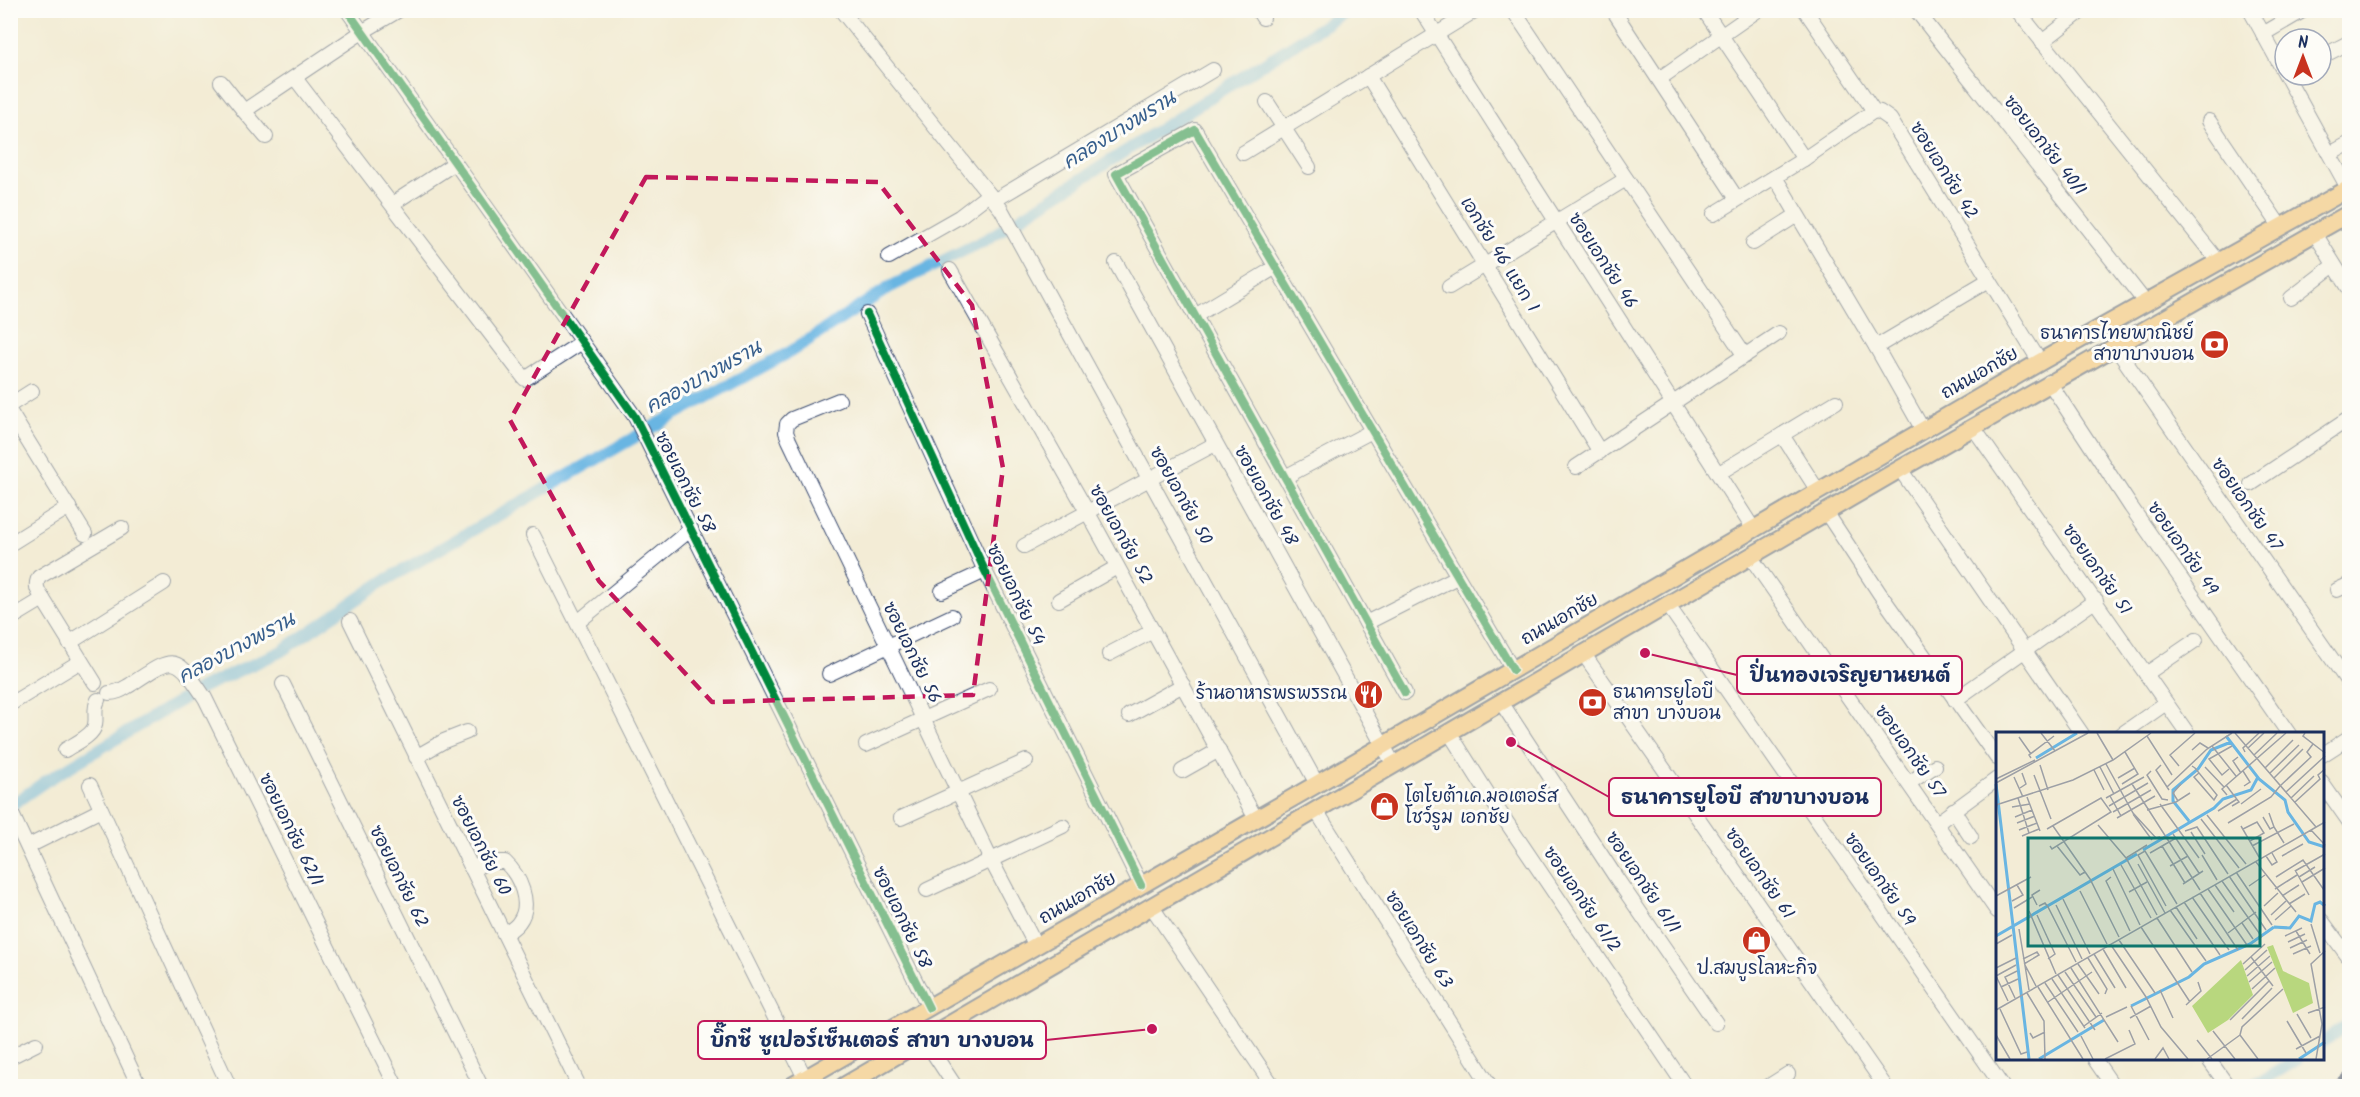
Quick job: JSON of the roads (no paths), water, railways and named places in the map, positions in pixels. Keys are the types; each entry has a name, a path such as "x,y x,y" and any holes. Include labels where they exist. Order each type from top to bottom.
{"main road":[{"name":"ถนนเอกชัย","path":"798,1082 1317,784 2040,362 2349,188"},
{"path":"844,1086 1317,812 1583,653 2049,382 2349,213"},
{"path":"1923,430 1934,449"}],"street":[{"name":"ซอยเอกชัย 58","path":"347,10 635,417 929,1008"},
{"path":"244,111 399,10"},
{"name":"ซอยเอกชัย 50","path":"841,10 995,201 1317,784"},
{"name":"ซอยเอกชัย 46","path":"1421,10 1754,530"},
{"path":"1243,153 1476,10"},
{"path":"1513,10 1745,356"},
{"path":"1613,10 1737,199"},
{"path":"1704,10 1804,159"},
{"path":"1659,79 1758,10"},
{"name":"ซอยเอกชัย 42","path":"1805,10 1874,111 1890,119 2040,362"},
{"name":"ซอยเอกชัย 40/1","path":"1916,10 2145,302"},
{"path":"2017,10 2218,261"},
{"path":"2043,42 2083,10"},
{"path":"2250,10 2273,51"},
{"path":"2263,33 2304,10"},
{"path":"2333,51 2349,42"},
{"path":"889,257 959,216 995,201 1213,70"},
{"name":"เอกชัย 46 แยก 1","path":"1368,76 1600,452"},
{"path":"295,78 525,379 582,342"},
{"path":"221,82 266,137"},
{"path":"2293,87 2349,188"},
{"path":"1267,102 1309,167"},
{"path":"1714,214 1804,159 1874,111"},
{"path":"2209,121 2280,226"},
{"path":"1405,693 1116,174 1195,130 1513,670"},
{"path":"2330,154 2349,143"},
{"path":"392,204 455,163"},
{"path":"1775,177 1923,430"},
{"path":"1449,287 1556,224 1626,179"},
{"path":"1754,243 1797,215"},
{"path":"2314,232 2349,290"},
{"name":"ซอยเอกชัย 48","path":"1116,263 1394,765"},
{"path":"2291,298 2334,265"},
{"path":"1195,316 1276,267"},
{"name":"ซอยเอกชัย 52","path":"950,270 1088,513 1256,819"},
{"path":"1876,347 1989,280"},
{"name":"ซอยเอกชัย 54","path":"867,314 986,571 1141,885"},
{"path":"1576,467 1779,333"},
{"name":"ซอยเอกชัย 47","path":"2114,345 2349,685"},
{"name":"ซอยเอกชัย 49","path":"2049,382 2131,507 2288,732"},
{"path":"10,405 32,391"},
{"name":"ซอยเอกชัย 56","path":"839,400 792,420 787,424 786,432 991,860 1036,946"},
{"path":"1719,473 1836,402"},
{"path":"10,412 85,534"},
{"path":"2251,484 2349,418"},
{"name":"ซอยเอกชัย 51","path":"1973,427 2187,732"},
{"path":"1285,477 1372,431"},
{"path":"1782,435 1818,491"},
{"path":"1024,546 1215,444"},
{"path":"1900,469 2081,732"},
{"path":"11,543 69,507"},
{"path":"1826,512 1880,594 1996,757"},
{"path":"65,750 93,732 95,706 104,697 105,683 94,683 36,587 39,577 122,528"},
{"path":"578,622 691,529"},
{"path":"533,535 578,622 798,1082"},
{"name":"ซอยเอกชัย 57","path":"1750,556 1996,910"},
{"path":"1059,600 1117,567"},
{"path":"942,591 986,571"},
{"path":"1366,623 1457,577"},
{"path":"69,643 164,583"},
{"path":"10,619 43,599"},
{"path":"1955,700 2096,600"},
{"name":"ซอยเอกชัย 59","path":"1667,604 2002,1086"},
{"path":"829,674 952,616"},
{"name":"ซอยเอกชัย 60","path":"350,621 579,1086"},
{"path":"1109,654 1153,631"},
{"path":"2146,674 2196,640"},
{"name":"ซอยเอกชัย 61","path":"1583,653 1885,1086"},
{"path":"12,703 81,661"},
{"name":"ซอยเอกชัย 62/1","path":"104,697 120,691 164,663 177,664 186,670 205,698 396,1086"},
{"name":"ซอยเอกชัย 62","path":"283,684 481,1086"},
{"path":"1129,715 1183,685"},
{"path":"866,745 989,689"},
{"name":"ซอยเอกชัย 61/1","path":"1501,702 1617,879 1716,1023"},
{"path":"2125,732 2166,703"},
{"path":"416,758 444,741 467,732"},
{"name":"ซอยเอกชัย 61/2","path":"1449,732 1493,802 1685,1086"},
{"path":"2324,754 2349,737"},
{"path":"1182,771 1219,750"},
{"path":"901,818 1026,761"},
{"path":"1909,783 1935,766"},
{"path":"1937,823 1996,780"},
{"path":"90,785 229,1086"},
{"path":"2324,786 2349,823"},
{"path":"29,846 101,810"},
{"path":"1953,810 1971,837"},
{"path":"11,812 29,846 138,1086"},
{"name":"ซอยเอกชัย 63","path":"1317,812 1491,1086"},
{"path":"927,890 1063,826"},
{"path":"471,868 491,862 505,862 513,870 525,899 524,912 519,923 505,934"},
{"path":"1152,907 1272,1086"},
{"path":"2324,924 2349,959"},
{"path":"924,1039 956,1086"},
{"path":"10,1057 36,1044"},
{"path":"2097,1061 2113,1086"},
{"path":"2211,1061 2227,1084"},
{"path":"1770,1086 1788,1074"}],"waterway":[{"name":"คลองบางพราน","path":"10,806 46,781 203,687 280,652 384,581 672,416 790,352 890,287 987,239 1348,10"},
{"path":"2324,1042 2350,1022"},
{"path":"2248,1086 2295,1061"}],"railway":[{"path":"2333,1086 2350,1071"}],"place":[{"name":"ธนาคารไทยพาณิชย์ สาขาบางบอน","path":"2215,344"},
{"name":"ปิ่นทองเจริญยานยนต์","path":"1645,653"},
{"name":"ร้านอาหารพรพรรณ","path":"1368,694"},
{"name":"ธนาคารยูโอบี สาขา บางบอน","path":"1592,703"},
{"name":"ธนาคารยูโอบี สาขาบางบอน","path":"1511,742"},
{"name":"โตโยต้าเค.มอเตอร์ส โชว์รูม เอกชัย","path":"1384,807"},
{"name":"ป.สมบูรโลหะกิจ","path":"1757,940"},
{"name":"บิ๊กซี ซูเปอร์เซ็นเตอร์ สาขา บางบอน","path":"1152,1029"}]}
